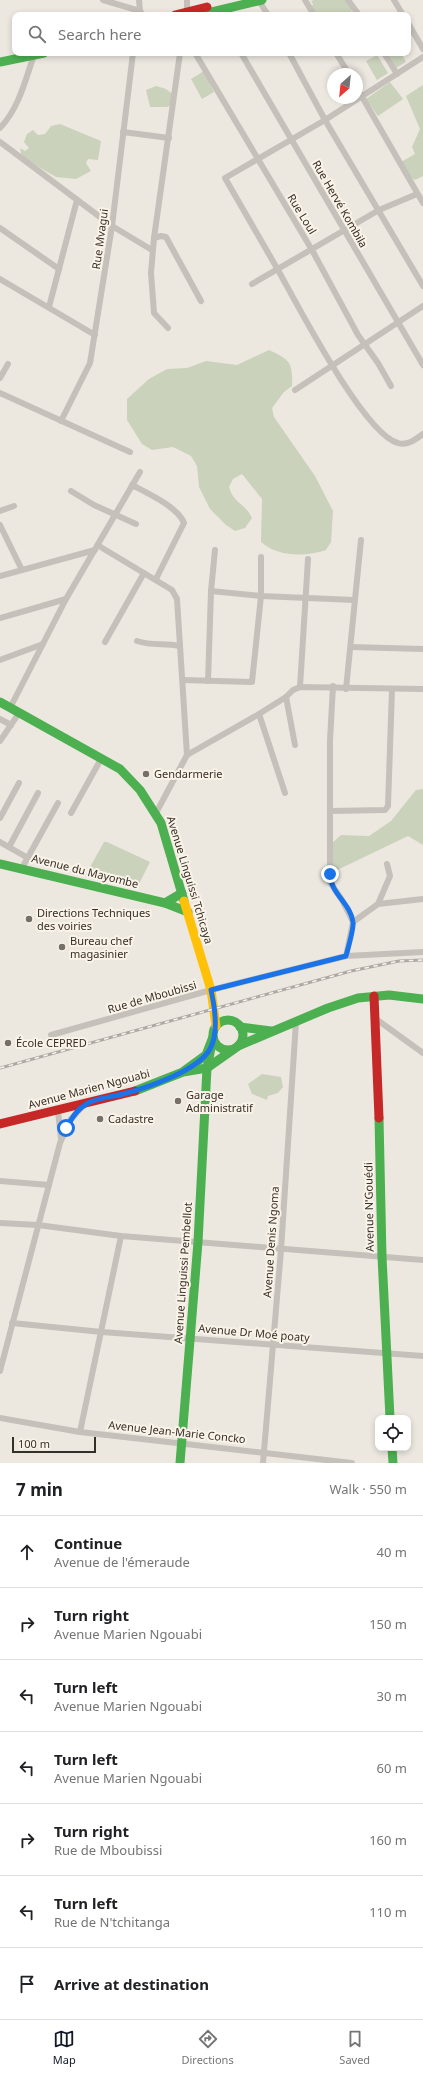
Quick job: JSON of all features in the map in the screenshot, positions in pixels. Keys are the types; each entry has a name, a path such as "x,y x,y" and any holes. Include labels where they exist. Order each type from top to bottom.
{"street":[{"path":"103,0 139,12"},
{"path":"139,0 142,12"},
{"path":"187,0 187,12 238,0"},
{"path":"223,12 261,0 267,12"},
{"path":"305,0 312,12"},
{"path":"348,0 357,12"},
{"path":"394,0 401,12"},
{"path":"411,29 423,49"},
{"path":"0,56 12,54"},
{"path":"0,62 34,56"},
{"path":"0,128 8,119 15,106 34,56"},
{"name":"Rue Mvagui","path":"62,421 90,363 112,226 133,56"},
{"path":"168,328 157,318 152,306 152,250 180,56"},
{"name":"Rue Loul","path":"197,56 312,250 365,345 378,363 390,386"},
{"name":"Rue Hervé Kombila","path":"243,56 423,365"},
{"path":"291,56 325,120 423,286"},
{"path":"338,56 345,68"},
{"path":"386,56 397,74"},
{"path":"363,96 423,57"},
{"path":"363,99 423,203"},
{"path":"351,104 325,120 290,138 225,178 333,365 364,412 384,434 392,440 404,444 423,434"},
{"path":"124,132 169,138"},
{"path":"0,142 112,226 152,250"},
{"path":"252,284 379,210 417,194"},
{"path":"49,307 77,200"},
{"path":"0,228 58,269"},
{"path":"154,238 161,236 166,237 201,301"},
{"path":"0,279 95,335"},
{"path":"295,390 423,306"},
{"path":"0,378 8,364"},
{"path":"0,393 130,452"},
{"path":"10,708 66,599 140,472"},
{"path":"132,485 159,499 184,523 156,579"},
{"path":"71,491 94,505 136,524"},
{"path":"0,511 14,506"},
{"path":"0,525 22,570"},
{"path":"346,689 361,540"},
{"path":"0,576 97,548 156,579 172,590 177,598 187,755 156,813"},
{"path":"208,681 211,591 215,550"},
{"path":"183,680 252,682 261,596 261,557"},
{"path":"300,687 308,559"},
{"path":"105,642 144,573"},
{"path":"211,591 261,596 354,600"},
{"path":"0,618 66,599"},
{"path":"138,642 151,645 171,644 179,646"},
{"path":"0,660 42,644"},
{"path":"351,647 423,649"},
{"path":"333,686 330,882 342,900 353,922 346,956"},
{"path":"187,755 259,714 286,697 293,690 300,687 333,686 346,689 423,689"},
{"path":"330,811 385,810 389,801 392,689"},
{"path":"286,697 295,745"},
{"name":"Avenue Linguissi Tchicaya","path":"0,702 120,769 131,779 156,813 161,823 214,1002"},
{"path":"0,741 19,713"},
{"path":"259,714 285,793"},
{"path":"0,719 11,725"},
{"path":"71,813 102,759"},
{"path":"0,818 19,783"},
{"path":"9,847 38,793"},
{"path":"22,868 58,803"},
{"path":"0,842 28,858"},
{"name":"Avenue du Mayombe","path":"0,864 165,903 188,912"},
{"path":"378,904 390,876 387,864"},
{"path":"165,903 182,893"},
{"path":"353,922 378,904 423,899"},
{"name":"Rue de Mboubissi","path":"51,1035 211,990 346,956 423,952"},
{"name":"Avenue Marien Ngouabi","path":"0,1124 86,1104 141,1089 188,1072 207,1068 236,1048 326,1008 359,997 390,995 423,999"},
{"name":"Avenue N'Gouédi","path":"374,996 376,1019 382,1257 390,1415"},
{"path":"213,1037 219,1047 229,1050 236,1048 243,1037 240,1027 231,1021 214,1002"},
{"path":"207,1084 207,1068 216,1026 214,1002"},
{"path":"376,1019 423,1053"},
{"path":"216,1026 221,1022 231,1021"},
{"name":"Avenue Denis Ngoma","path":"263,1463 281,1250 296,1022"},
{"name":"Avenue Marien Ngouabi","path":"240,1027 253,1030 273,1031"},
{"name":"Avenue Marien Ngouabi","path":"188,1072 205,1056 211,1048"},
{"path":"207,1084 219,1059"},
{"path":"188,1072 201,1076 207,1084"},
{"name":"Avenue Linguissi Pembellot","path":"180,1463 198,1242 207,1084"},
{"path":"0,1371 2,1349 12,1322 61,1141 70,1120 86,1104"},
{"path":"58,1110 61,1141"},
{"path":"0,1181 49,1185"},
{"path":"0,1223 38,1225 121,1236 281,1250 423,1260"},
{"path":"80,1432 121,1236"},
{"name":"Avenue Dr Moé poaty","path":"12,1322 102,1332 423,1356"},
{"name":"Avenue Jean-Marie Concko","path":"0,1418 8,1421 80,1432 352,1463"},
{"path":"392,1451 393,1463"}],"green space":[{"path":"347,0 352,7 351,12 314,12 311,8 313,4 311,1"},
{"path":"378,56 388,73 377,80 366,61"},
{"path":"390,56 403,56 406,62 396,68"},
{"path":"204,71 214,92 202,99 191,79"},
{"path":"390,82 403,99 378,116 366,99"},
{"path":"423,85 423,176 415,180 409,176 401,162 415,154 412,147 420,129 406,96"},
{"path":"156,86 166,89 174,95 172,105 167,107 150,107 146,90"},
{"path":"60,124 101,141 98,160 88,159 86,163 91,171 76,179 56,177 22,157 20,148 25,151 29,148 24,142 27,134 33,130 38,135 45,134 51,126"},
{"path":"269,350 286,359 292,372 292,386 284,392 272,408 274,417 315,476 333,511 331,542 326,550 309,554 292,554 275,551 261,542 262,499 242,474 233,479 229,487 231,493 252,518 245,528 235,531 226,525 210,509 199,487 197,466 191,456 173,447 152,450 142,444 127,420 127,399 149,379 167,369 187,368 206,361 237,365"},
{"path":"423,789 423,845 408,836 333,872 332,843 341,835 369,836 391,821 416,790"},
{"path":"104,842 150,862 138,886 136,887 85,876"},
{"path":"262,1074 281,1077 283,1087 278,1093 268,1096 267,1100 252,1094 248,1084"}],"railway":[{"path":"0,1068 351,971 399,961 423,960"}],"traffic: fast":[{"path":"212,12 262,0"},
{"path":"0,62 29,56"},
{"path":"0,702 120,769 140,790 161,823 184,901"},
{"path":"0,864 165,903 188,912"},
{"path":"165,903 182,893"},
{"path":"238,1046 328,1008 358,998 389,995 423,999"},
{"path":"228,1020 234,1021 242,1029 243,1035 242,1041 234,1049 228,1050 222,1049 214,1041 213,1035 214,1029 222,1021 228,1020"},
{"path":"240,1027 271,1031"},
{"path":"184,1071 206,1055 213,1037"},
{"path":"180,1463 198,1242 207,1068 211,1048"},
{"path":"135,1091 183,1072 207,1068 234,1049"},
{"path":"379,1118 382,1257 390,1415"},
{"path":"392,1451 393,1463"}],"traffic: slow":[{"path":"184,901 211,990 216,1026"}],"traffic: jam":[{"path":"187,12 207,7"},
{"path":"374,996 379,1118"},
{"path":"0,1124 135,1091"}],"place":[{"name":"Gendarmerie","path":"146,774"},
{"name":"Directions Techniques des voiries","path":"29,919"},
{"name":"Bureau chef magasinier","path":"62,947"},
{"name":"École CEPRED","path":"8,1043"},
{"name":"Garage Administratif","path":"178,1101"},
{"name":"Cadastre","path":"100,1119"}],"route":[{"path":"66,1128 76,1112 86,1104 141,1089 183,1072 200,1061 211,1048 216,1026 214,1002 211,990 346,956 353,922 342,900 330,882 330,874"}]}
